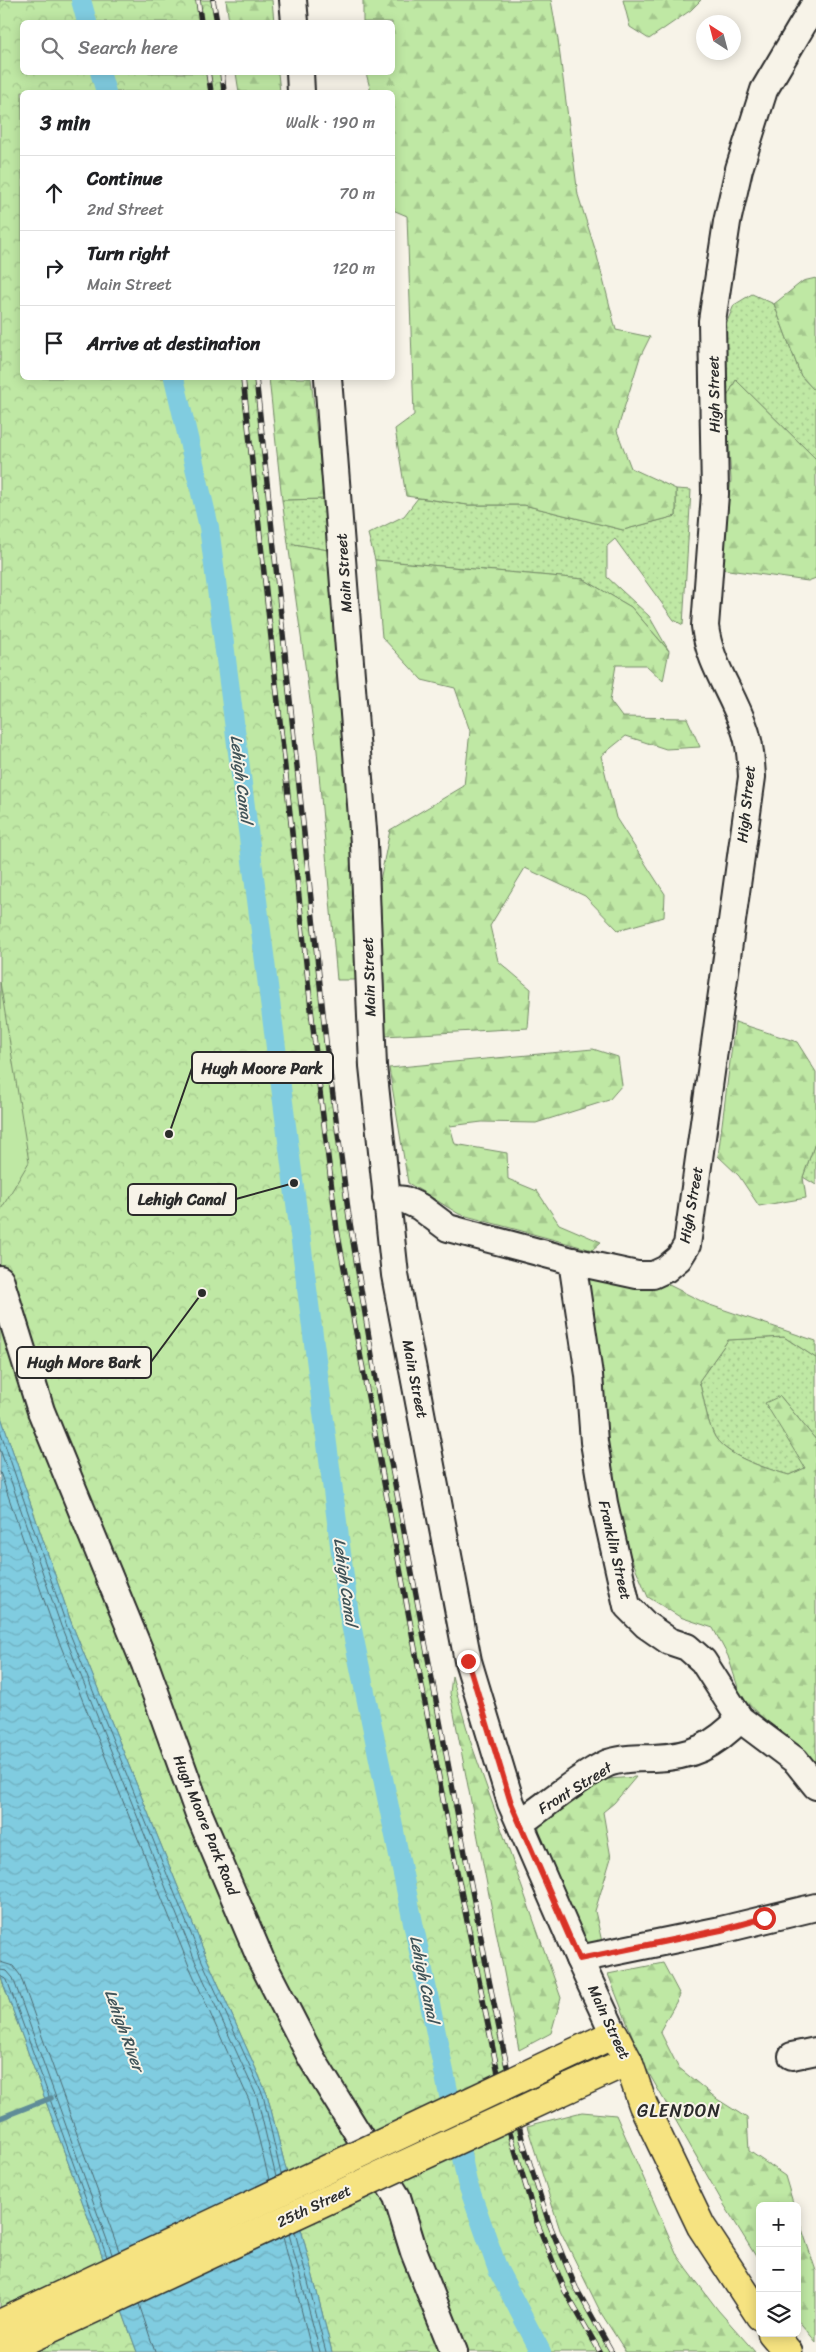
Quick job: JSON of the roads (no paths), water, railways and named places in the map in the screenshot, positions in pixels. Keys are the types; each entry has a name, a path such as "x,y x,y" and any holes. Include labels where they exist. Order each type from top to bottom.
{"main road":[{"name":"25th Street","path":"0,2324 614,2034"},
{"name":"Main Street","path":"614,2034 628,2061 643,2105 701,2226 756,2310"},
{"name":"25th Street","path":"0,2352 628,2061"},
{"path":"775,2337 788,2352"}],"street":[{"path":"293,0 295,20"},
{"name":"High Street","path":"386,1198 405,1200 412,1203 448,1228 572,1261 637,1275 653,1275 666,1269 679,1258 687,1245 752,777 745,728 706,643 705,626 715,494 712,321 727,222 739,169 758,108 764,90 816,2"},
{"path":"300,75 302,90"},
{"name":"Main Street","path":"328,380 364,843 373,1066 395,1275 468,1661 511,1803 614,2034"},
{"name":"Franklin Street","path":"572,1261 589,1374 595,1450 604,1503 627,1606 646,1625 669,1641 687,1647 703,1661 740,1719 796,1761 816,1786"},
{"name":"Hugh Moore Park Road","path":"0,1279 41,1411 145,1664 199,1814 253,1942 312,2059 397,2197 414,2252 454,2352"},
{"name":"Front Street","path":"520,1824 608,1763 631,1758 676,1757 696,1752 717,1741 740,1719"},
{"path":"579,1959 721,1930 816,1907"}],"water":[{"name":"Lehigh River","path":"0,1414 71,1622 207,1959 267,2094 332,2352 137,2352 0,1975"}],"waterway":[{"name":"Lehigh Canal","path":"81,0 86,20"},
{"name":"Lehigh Canal","path":"101,75 105,90"},
{"name":"Lehigh Canal","path":"174,380 209,527 349,1615 467,2182 498,2270 541,2352"},
{"path":"0,2118 51,2098"}],"railway":[{"path":"198,0 201,20"},
{"path":"213,0 217,20"},
{"path":"208,75 211,90"},
{"path":"222,75 224,90"},
{"path":"243,380 320,1092 337,1230 450,1837 510,2133 536,2220 565,2291 600,2352"},
{"path":"256,380 327,1051 349,1217 381,1410 489,1980 522,2139 549,2223 576,2288 612,2352"}],"place":[{"name":"Hugh Moore Park","path":"169,1134"},
{"name":"Lehigh Canal","path":"294,1183"},
{"name":"Hugh More Bark","path":"202,1293"}],"district":[{"name":"GLENDON","path":"679,2111"}]}
